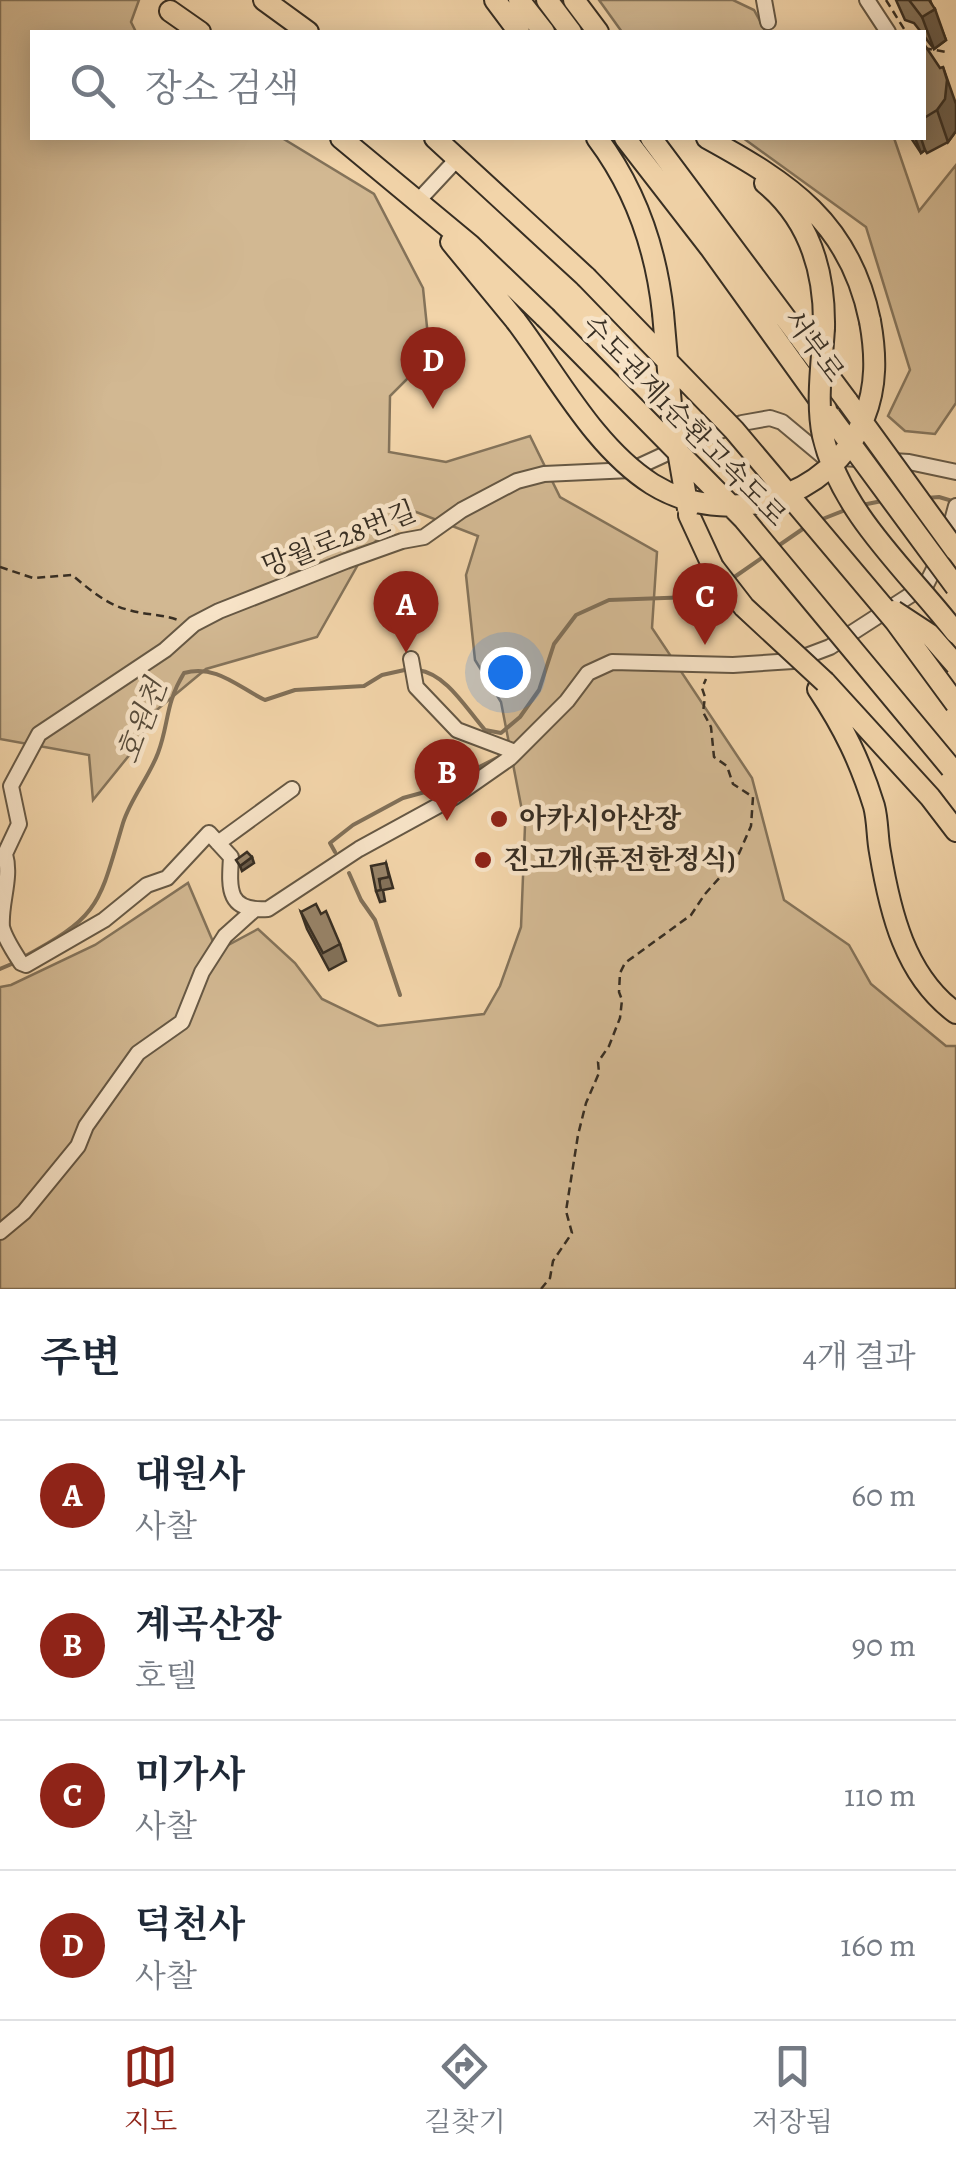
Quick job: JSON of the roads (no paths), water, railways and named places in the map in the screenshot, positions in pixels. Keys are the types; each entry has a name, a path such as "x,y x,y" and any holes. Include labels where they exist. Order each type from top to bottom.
{"highway":[{"path":"264,0 305,30"},
{"path":"494,0 517,30"},
{"path":"519,0 542,30"},
{"path":"546,0 569,30"},
{"path":"574,0 596,30"},
{"path":"170,11 197,30"},
{"name":"수도권제1순환고속도로","path":"342,140 496,269 744,518 954,771"},
{"name":"수도권제1순환고속도로","path":"437,140 586,277 734,430 895,621 956,704"},
{"path":"598,140 624,177 640,213 657,271 672,416 689,514 713,567 744,607 930,796 956,831"},
{"name":"서부로","path":"627,140 711,249 956,588"},
{"name":"서부로","path":"652,140 956,551"},
{"path":"708,140 775,191 798,218 818,263 824,328 822,432 836,480 956,634"},
{"path":"418,202 516,321 600,435 630,467 674,495 704,504 728,506 768,500 803,487 848,448 864,418 873,387 870,321 852,265 821,216 783,182 709,140"},
{"path":"871,595 929,634 956,665"},
{"path":"822,686 847,732 875,810 879,851 898,935 927,989 956,1013"}],"street":[{"path":"764,0 768,22"},
{"path":"867,0 887,30"},
{"path":"418,202 458,158"},
{"name":"망월로28번길","path":"3,859 19,824 11,786 39,734 165,650 194,624 346,561 424,537 462,510 517,481 544,474 631,470 698,439 760,419 782,422 824,457 909,462 956,472"},
{"path":"3,859 6,888 2,929 21,963 26,965 104,920 147,885 168,878 209,832 231,857 229,890 239,905 268,909 359,849 454,797 515,752 567,701 588,673 612,662 793,661 830,646 926,585 944,547 954,509"},
{"path":"411,658 412,678 422,694 457,730 515,752"},
{"path":"218,843 292,789"},
{"path":"0,1232 24,1212 78,1146 86,1126 138,1053 182,1022 202,972 225,936 254,910"}],"waterway":[{"name":"호원천","path":"926,498 956,502"},
{"name":"호원천","path":"862,505 882,501"},
{"name":"호원천","path":"820,520 848,509"},
{"name":"호원천","path":"778,546 807,526"},
{"name":"호원천","path":"733,578 766,555"},
{"name":"호원천","path":"418,670 447,685 485,730 501,733 520,717 539,690 554,644 576,615 609,600 692,597 720,584"},
{"name":"호원천","path":"22,958 68,931 93,905 126,814 158,753 173,694 184,673 217,674 265,700 295,690 364,686 382,675 409,669"},
{"path":"335,852 330,843 353,825 403,798 436,789 501,756 501,750"},
{"path":"349,873 375,920 400,995"},
{"name":"호원천","path":"0,969 14,963"}],"place":[{"name":"덕천사","path":"433,409"},
{"name":"미가사","path":"705,645"},
{"name":"대원사","path":"406,653"},
{"name":"아카시아산장","path":"499,819"},
{"name":"계곡산장","path":"447,821"},
{"name":"진고개(퓨전한정식)","path":"483,860"}]}
